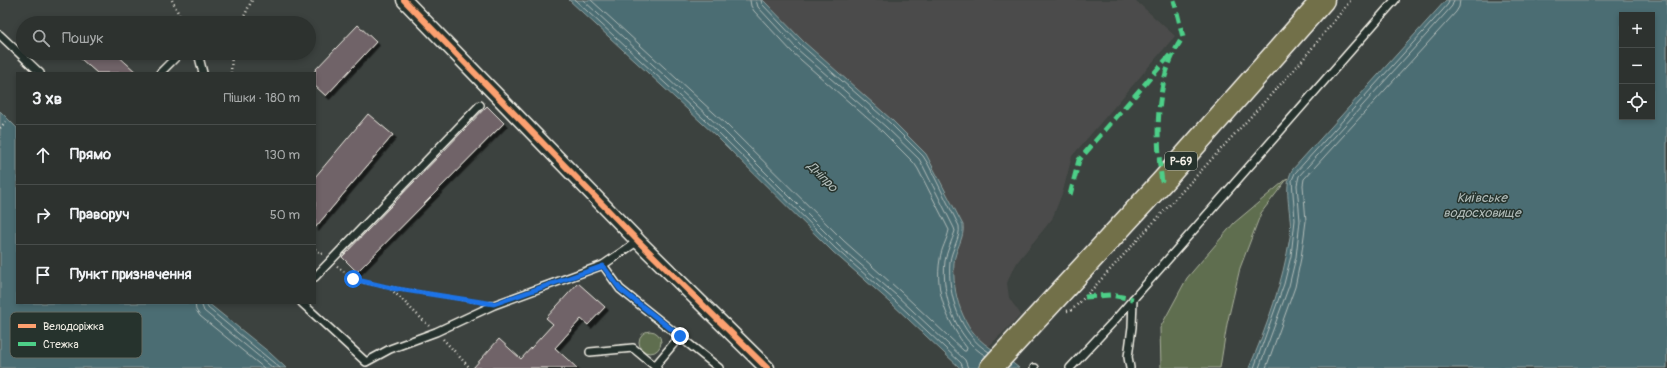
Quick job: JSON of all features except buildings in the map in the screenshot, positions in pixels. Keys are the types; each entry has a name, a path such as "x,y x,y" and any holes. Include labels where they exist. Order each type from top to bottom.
{"main road":[{"name":"Р-69","path":"991,368 1162,182 1323,0"}],"street":[{"path":"404,0 638,241 767,368"}],"lane":[{"path":"1070,368 1133,299 1395,0"},
{"path":"0,35 16,50"},
{"path":"26,60 39,72"},
{"path":"161,72 173,60"},
{"path":"200,60 203,72"},
{"path":"316,276 480,105"},
{"path":"366,362 390,349 436,332 494,304 603,266 638,241"},
{"path":"603,266 620,289 719,368"},
{"path":"1130,368 1128,357 1132,327 1133,299"},
{"path":"303,304 371,368"},
{"path":"590,352 632,348 656,367 680,336"}],"path":[{"path":"172,0 180,16"},
{"path":"244,16 252,0"},
{"path":"1072,310 1149,229 1300,63 1351,0"},
{"path":"231,72 232,60"},
{"path":"0,128 8,119"},
{"path":"331,260 353,279 360,282 494,304"}],"shaded area":[{"path":"763,0 1135,0 1175,36 1072,156 1063,191 1052,219 1018,261 1007,283 1009,298 1021,315 988,347 978,338 965,320 960,308 954,278 954,262 962,238 963,225 926,154 804,42"}],"green space":[{"path":"1288,178 1261,213 1240,268 1227,324 1220,368 1161,368 1160,328 1187,278 1234,223"},
{"path":"650,331 658,334 661,342 658,350 650,353 642,350 639,342 642,334"}],"water":[{"name":"Дніпро","path":"569,0 763,0 804,42 892,120 926,154 963,225 963,234 954,263 955,286 961,310 972,330 980,339 1019,368 960,368 890,302 833,252 715,135"},
{"name":"Київське водосховище","path":"1446,0 1667,0 1667,368 1249,368 1274,304 1287,254 1291,229 1288,194 1289,178 1292,170"},
{"path":"0,111 16,127 16,304 209,304 270,353 286,368 0,368"}],"marked path":[{"path":"1162,182 1158,145 1159,107 1167,70 1183,37 1174,0"},
{"path":"1070,195 1079,160 1170,55"},
{"path":"1085,297 1111,295 1133,299"}],"cycle path":[{"path":"404,0 638,241 767,368"}],"route":[{"path":"353,279 360,282 391,288 494,304 603,266 620,289 680,336"}]}
